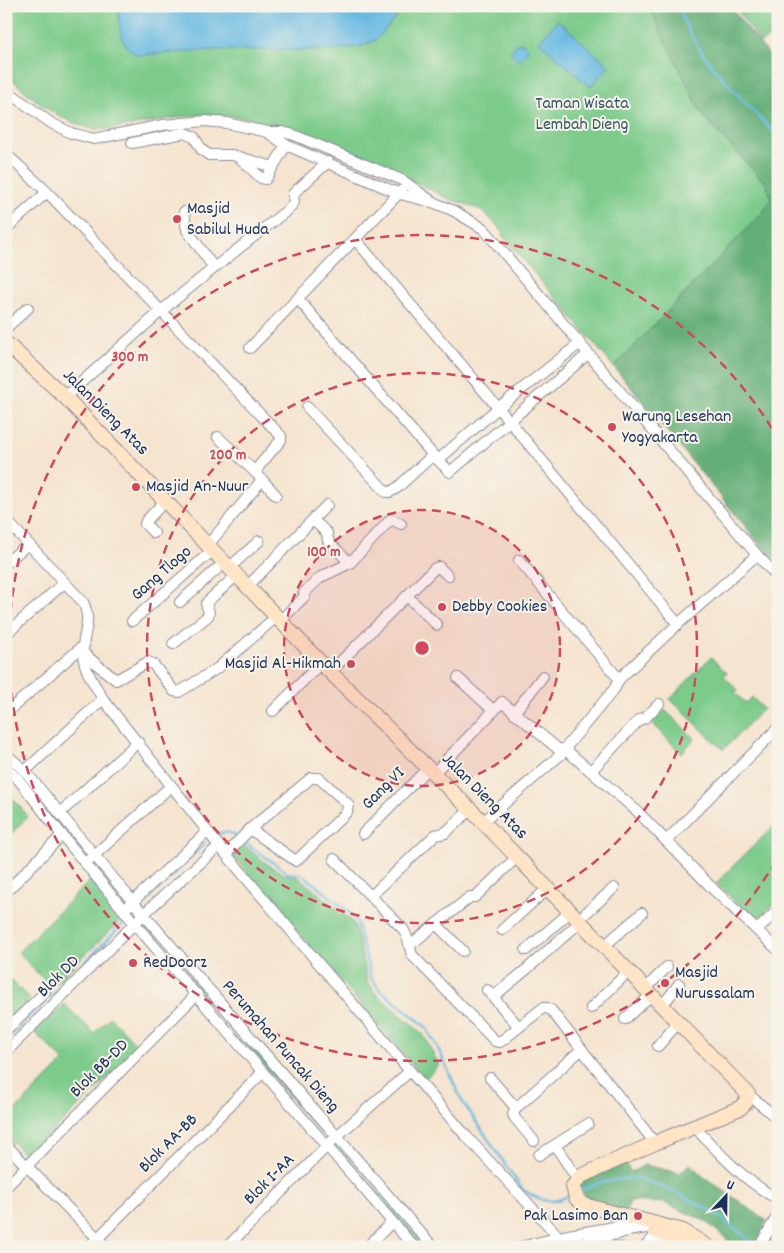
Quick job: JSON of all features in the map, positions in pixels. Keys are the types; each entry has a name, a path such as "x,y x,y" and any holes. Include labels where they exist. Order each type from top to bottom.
{"street":[{"path":"6,90 52,124 71,133 94,139 163,125 205,121 248,126 267,132 400,194 435,203 464,216 484,229 757,555 778,577"},
{"path":"132,143 184,133 194,137 206,154 238,157 270,167"},
{"path":"238,157 263,180 266,179 283,140 294,135 406,182 435,203"},
{"path":"6,154 46,192 161,311"},
{"path":"65,397 161,311 290,208 294,202 296,191 328,162"},
{"path":"250,348 400,194 406,182"},
{"path":"6,229 46,192"},
{"path":"184,212 187,230 214,268"},
{"path":"355,239 678,624"},
{"path":"298,299 448,471 452,471 588,354"},
{"path":"6,328 28,308"},
{"name":"Gang Tlogo","path":"132,622 211,547 259,477 259,466 281,440 281,436 161,311"},
{"name":"Jalan Dieng Atas","path":"6,342 65,397 325,667 471,809 603,947 748,1094"},
{"path":"307,407 386,492 390,492 436,458 579,344"},
{"path":"218,437 276,495"},
{"path":"154,533 145,524 165,500"},
{"path":"248,586 327,505"},
{"path":"83,649 116,680 148,662 153,664 174,691 179,692 218,668 305,596 304,593 321,576 350,563 391,519 401,524"},
{"path":"6,520 83,602 87,611 88,624 83,649 89,675 103,699 218,846 467,1137 563,1244"},
{"path":"313,520 327,533 328,541 350,563"},
{"path":"180,602 231,568 259,541"},
{"path":"6,563 28,544"},
{"path":"483,822 566,750 567,746 615,688 619,679 757,555"},
{"path":"519,560 619,679"},
{"path":"273,711 408,596 437,567 448,576"},
{"path":"173,644 208,616 209,612 206,604 231,568"},
{"path":"6,634 64,583"},
{"path":"408,596 437,625"},
{"path":"6,713 83,649"},
{"path":"514,713 543,676"},
{"path":"458,678 494,710 502,702 558,749 566,750 591,771 638,812 714,890 778,950"},
{"path":"25,771 103,699"},
{"path":"591,771 638,720 645,718 659,704"},
{"name":"Gang VI","path":"363,834 494,710"},
{"path":"666,840 778,728"},
{"path":"54,826 60,812 138,742"},
{"name":"Perumahan Puncak Dieng","path":"6,754 25,771 133,902 432,1247"},
{"name":"Perumahan Puncak Dieng","path":"6,768 18,779 62,836 135,924 414,1247"},
{"path":"226,854 249,831 311,778 319,778 348,804 347,812 296,861 249,831"},
{"path":"85,864 171,786"},
{"path":"371,896 436,835 445,833 471,809"},
{"path":"46,814 60,812"},
{"path":"124,910 207,832"},
{"path":"6,892 62,836"},
{"name":"Blok DD","path":"6,1052 144,914 218,846"},
{"path":"410,944 470,897 475,897 517,857"},
{"path":"334,859 404,929 409,939 412,955 495,1041 500,1042 538,1010 547,1008 582,1049 655,1143"},
{"path":"526,950 576,918 614,888"},
{"path":"502,930 547,889"},
{"path":"757,930 778,910"},
{"path":"603,947 642,913"},
{"path":"519,1027 490,994 527,969 576,918"},
{"path":"436,924 463,951"},
{"path":"625,1019 667,967"},
{"path":"591,1008 628,972"},
{"path":"662,1006 680,984"},
{"path":"6,1030 45,992"},
{"name":"Blok BB-DD","path":"6,1187 196,994"},
{"path":"658,1046 678,1023"},
{"path":"534,1141 514,1117 513,1114 516,1108 582,1049"},
{"name":"Blok I-AA","path":"227,1247 326,1146 410,1071"},
{"name":"Blok AA-BB","path":"89,1247 263,1072"},
{"path":"490,1078 516,1108"},
{"path":"575,1188 655,1143 740,1108 746,1102 748,1094 778,1119"},
{"path":"539,1155 588,1124"},
{"path":"701,1134 745,1178 762,1191 778,1199"},
{"path":"6,1145 106,1247"},
{"path":"555,1145 584,1205 620,1215 658,1231 708,1247"},
{"path":"759,1247 778,1215"},
{"path":"367,1247 392,1222"},
{"path":"521,1247 563,1244 628,1231 658,1231 686,1247"},
{"path":"644,1247 658,1231"}],"green space":[{"name":"Taman Wisata Lembah Dieng","path":"6,6 650,6 703,116 767,185 771,201 763,212 614,367 486,214 446,197 361,155 334,143 278,125 219,115 193,115 101,130 70,122 58,115 36,100 6,74"},
{"path":"648,6 734,6 731,8 778,66 778,562 763,548 614,367 763,212 771,201 767,185 703,116"},
{"path":"740,6 762,6 778,26 778,30 761,43 736,9"},
{"path":"711,657 727,673 724,676 738,690 735,693 746,703 752,697 763,709 724,749 670,699"},
{"path":"665,710 695,739 681,753 652,723"},
{"path":"6,791 28,816 6,839"},
{"path":"778,822 778,900 765,913 757,917 748,915 716,883"},
{"path":"242,844 283,874 298,877 352,921 357,932 367,981 377,995 423,1034 439,1065 425,1079 235,859 234,855"},
{"path":"91,879 121,915 121,920 51,988 18,952"},
{"path":"145,923 324,1130 325,1134 322,1134 142,925"},
{"path":"6,975 30,999 6,1023"},
{"path":"64,1004 94,1033 110,1017 139,1047 27,1157 6,1135 6,1120 64,1061 34,1032"},
{"path":"336,1144 426,1247 419,1247 332,1148"},
{"path":"626,1164 631,1172 645,1165 680,1173 690,1164 703,1176 767,1221 762,1228 778,1237 778,1247 736,1247 705,1221 664,1203 630,1201 625,1213 590,1202 579,1183"},
{"path":"623,1239 635,1247 587,1247"}],"water":[{"path":"118,6 406,6 376,40 359,47 333,50 214,50 138,55 131,51 123,40"},
{"path":"558,20 609,66 590,87 539,41"},
{"path":"521,42 529,49 519,61 510,52"}],"waterway":[{"path":"679,6 685,23 707,59 778,137"},
{"path":"215,835 227,832 239,838"},
{"path":"243,841 288,873 300,874 306,877 350,913 357,922 371,978 380,990 424,1025 436,1044 462,1101 522,1189 534,1197 548,1201 558,1200 570,1195"},
{"path":"141,906 205,843"},
{"path":"6,1041 126,921"},
{"path":"579,1191 599,1183 639,1178 671,1190 710,1210 758,1246"}],"place":[{"name":"Masjid Sabilul Huda","path":"177,219"},
{"name":"Warung Lesehan Yogyakarta","path":"612,427"},
{"name":"Masjid An-Nuur","path":"136,487"},
{"name":"Debby Cookies","path":"442,607"},
{"name":"Masjid Al-Hikmah","path":"351,664"},
{"name":"RedDoorz","path":"133,963"},
{"name":"Masjid Nurussalam","path":"665,983"},
{"name":"Pak Lasimo Ban","path":"638,1216"}]}
